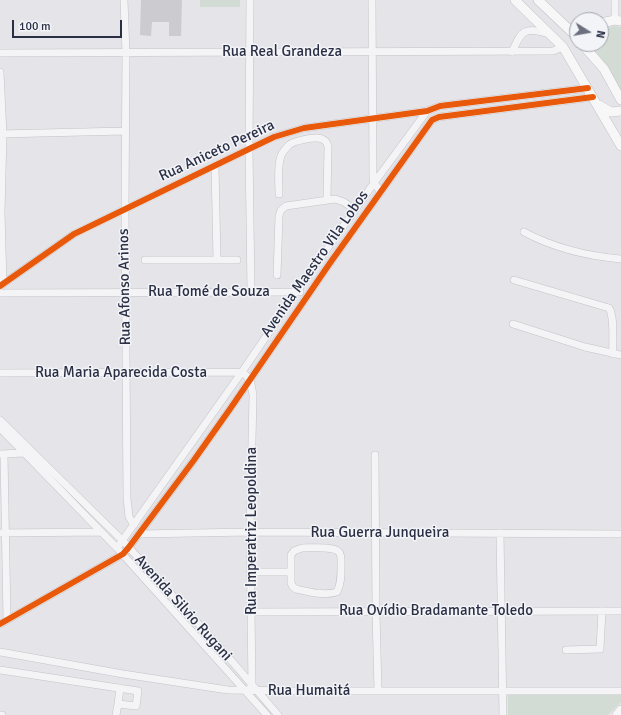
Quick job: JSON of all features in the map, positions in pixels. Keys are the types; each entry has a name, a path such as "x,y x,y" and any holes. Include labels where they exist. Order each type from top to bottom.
{"main road":[{"path":"515,0 563,47 621,146"},
{"path":"538,0 569,29"},
{"path":"563,47 569,41"},
{"path":"589,52 604,70 621,100"},
{"path":"595,100 609,111 621,111"},
{"path":"617,715 621,710"}],"street":[{"name":"Rua Afonso Arinos","path":"124,0 126,53 125,292 127,498 129,517 134,525"},
{"path":"250,0 249,149 251,292"},
{"path":"372,0 374,183 381,192"},
{"path":"615,0 618,20"},
{"path":"512,52 519,36 523,32 528,30 550,34"},
{"name":"Rua Real Grandeza","path":"0,53 553,52 563,47"},
{"path":"0,72 2,284"},
{"name":"Rua Aniceto Pereira","path":"2,284 74,234 274,137 291,131 427,111 440,106 588,88"},
{"name":"Avenida Maestro Vila Lobos","path":"0,624 123,554 129,548 198,454 432,120 439,117 595,100"},
{"path":"471,103 472,113"},
{"path":"117,548 242,372 354,210 427,111"},
{"path":"1,134 125,131"},
{"path":"279,194 281,155 289,145 299,141 317,138 322,139 328,146 327,199"},
{"path":"215,166 217,260"},
{"path":"277,275 279,216 281,210 286,206 335,199 344,202 354,210"},
{"path":"524,232 537,239 565,249 621,259"},
{"path":"145,260 238,260"},
{"path":"514,280 609,308 611,310 612,317 612,354"},
{"name":"Rua Tomé de Souza","path":"0,293 297,291 309,294"},
{"path":"513,324 585,347 621,355"},
{"path":"242,372 250,379"},
{"name":"Rua Maria Aparecida Costa","path":"0,373 242,372"},
{"name":"Rua Imperatriz Leopoldina","path":"250,379 253,395 250,532 252,689"},
{"name":"Avenida Silvio Rugani","path":"0,420 123,541 224,652 252,689 267,715"},
{"name":"Avenida Silvio Rugani","path":"0,428 278,715"},
{"path":"7,620 3,533 2,454 33,452"},
{"path":"375,455 378,692"},
{"path":"3,533 101,532"},
{"name":"Rua Guerra Junqueira","path":"139,534 250,532 621,534"},
{"path":"500,533 503,715"},
{"path":"302,548 335,549 339,551 341,556 340,585 337,592 331,594 296,590 291,583 291,572 291,555 294,551 302,548"},
{"path":"251,572 291,572"},
{"path":"566,650 600,650 602,611"},
{"name":"Rua Ovídio Bradamante Toledo","path":"252,612 621,611"},
{"name":"Rua Humaitá","path":"0,652 228,690 252,689 378,692 621,691"},
{"path":"0,670 138,691 137,704 135,706 118,704"},
{"path":"116,715 120,688"}],"shaded area":[{"path":"200,0 240,0 240,7 200,7"},
{"path":"614,26 621,27 621,90 594,52 609,52 609,28"},
{"path":"508,695 621,695 621,702 608,715 508,715"}],"building":[{"path":"141,0 182,0 181,36 169,36 169,22 152,22 151,36 140,35"}],"cycle path":[{"path":"0,286 74,234 274,137 304,128 427,111 440,106 588,88"},
{"path":"0,624 123,554 194,460 330,263 432,120 439,117 593,97"}]}
